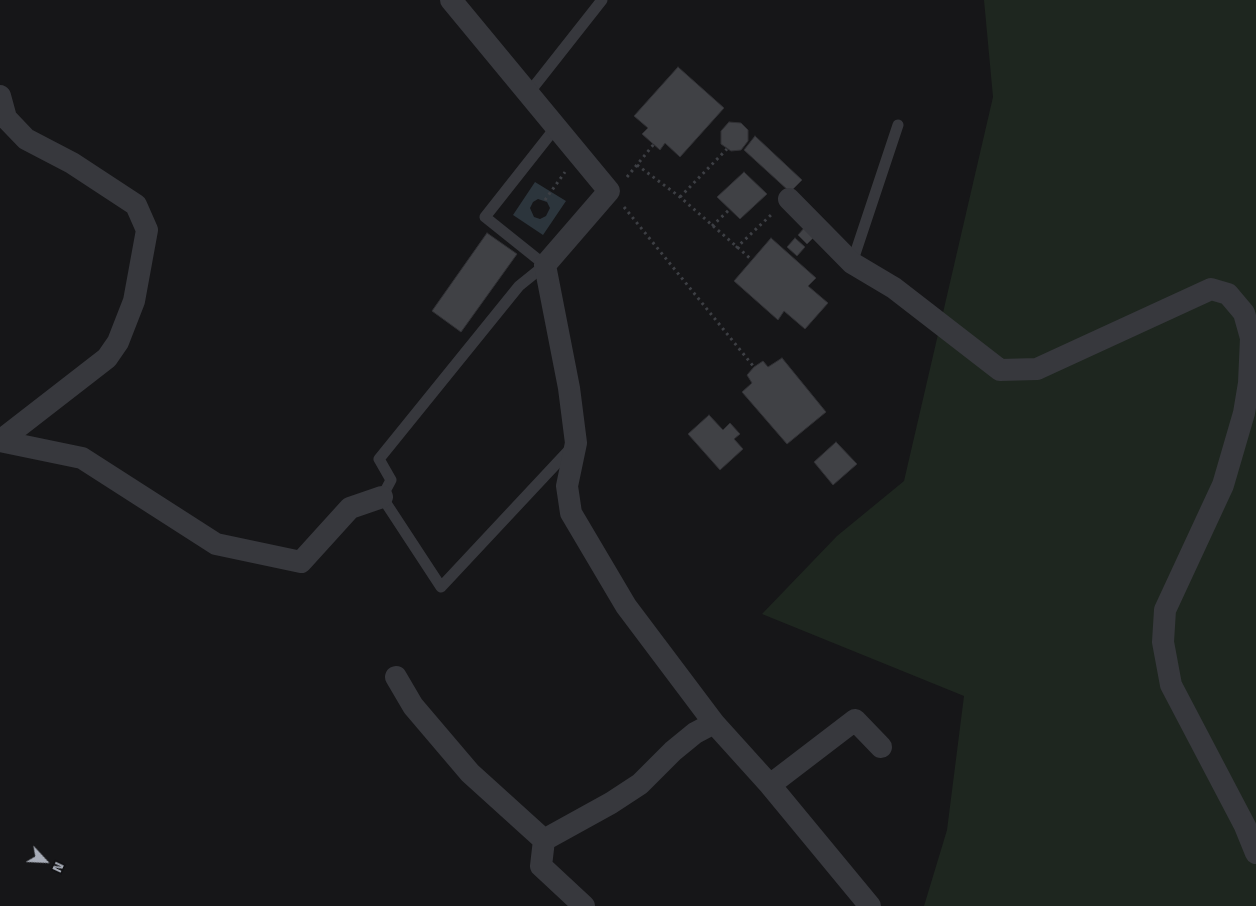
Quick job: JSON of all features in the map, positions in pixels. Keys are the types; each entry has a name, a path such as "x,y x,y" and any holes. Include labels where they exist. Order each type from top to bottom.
{"street":[{"path":"451,0 614,197 545,265 570,388 576,443 567,486 572,513 626,606 714,723 770,785 870,906"},
{"path":"0,96 6,118 26,139 72,163 136,205 147,230 134,301 118,342 107,358 0,441"},
{"path":"789,199 852,263 894,288 1000,370 1037,369 1211,288 1228,294 1244,313 1251,338 1249,383 1244,413 1223,485 1165,610 1163,642 1171,685 1245,826 1256,853"},
{"path":"0,441 82,458 216,544 301,562 350,508 382,498"},
{"path":"396,677 413,706 470,773 544,840"},
{"path":"770,785 855,720 881,747"},
{"path":"544,840 611,803 640,784 688,739 714,723"},
{"path":"544,840 541,866 584,906"}],"lane":[{"path":"528,94 602,0"},
{"path":"852,263 898,125"},
{"path":"556,127 485,217 545,265 519,286 379,459 391,480 382,498 441,587 576,443"}],"path":[{"path":"654,144 626,178 614,197 754,367"},
{"path":"680,197 727,149"},
{"path":"637,165 680,197 736,248 752,260"},
{"path":"545,200 550,192"},
{"path":"736,248 789,199"},
{"path":"712,226 730,209"}],"shaded area":[{"path":"984,0 1256,0 1256,906 924,906 947,830 964,696 762,614 837,536 904,481 993,97"},
{"path":"535,182 566,201 543,235 513,215","holes":["538,199 547,202 550,208 546,216 540,219 534,217 530,208 533,202"]}],"building":[{"path":"678,67 724,108 680,157 665,143 660,150 642,134 648,128 634,116"},
{"path":"729,122 741,123 748,130 748,141 741,150 731,151 721,144 721,131"},
{"path":"755,136 802,180 790,192 744,150"},
{"path":"744,172 767,194 740,219 717,197"},
{"path":"805,227 814,237 807,244 798,235"},
{"path":"487,233 517,254 461,332 432,311"},
{"path":"771,238 816,278 808,286 828,303 805,329 784,311 778,320 734,281"},
{"path":"795,238 805,247 797,256 787,247"},
{"path":"782,358 826,412 787,444 742,392 752,383 747,375 754,367 763,361 768,367"},
{"path":"709,415 723,430 730,423 740,434 734,439 743,449 720,470 688,434"},
{"path":"836,442 857,464 833,485 814,462"}]}
